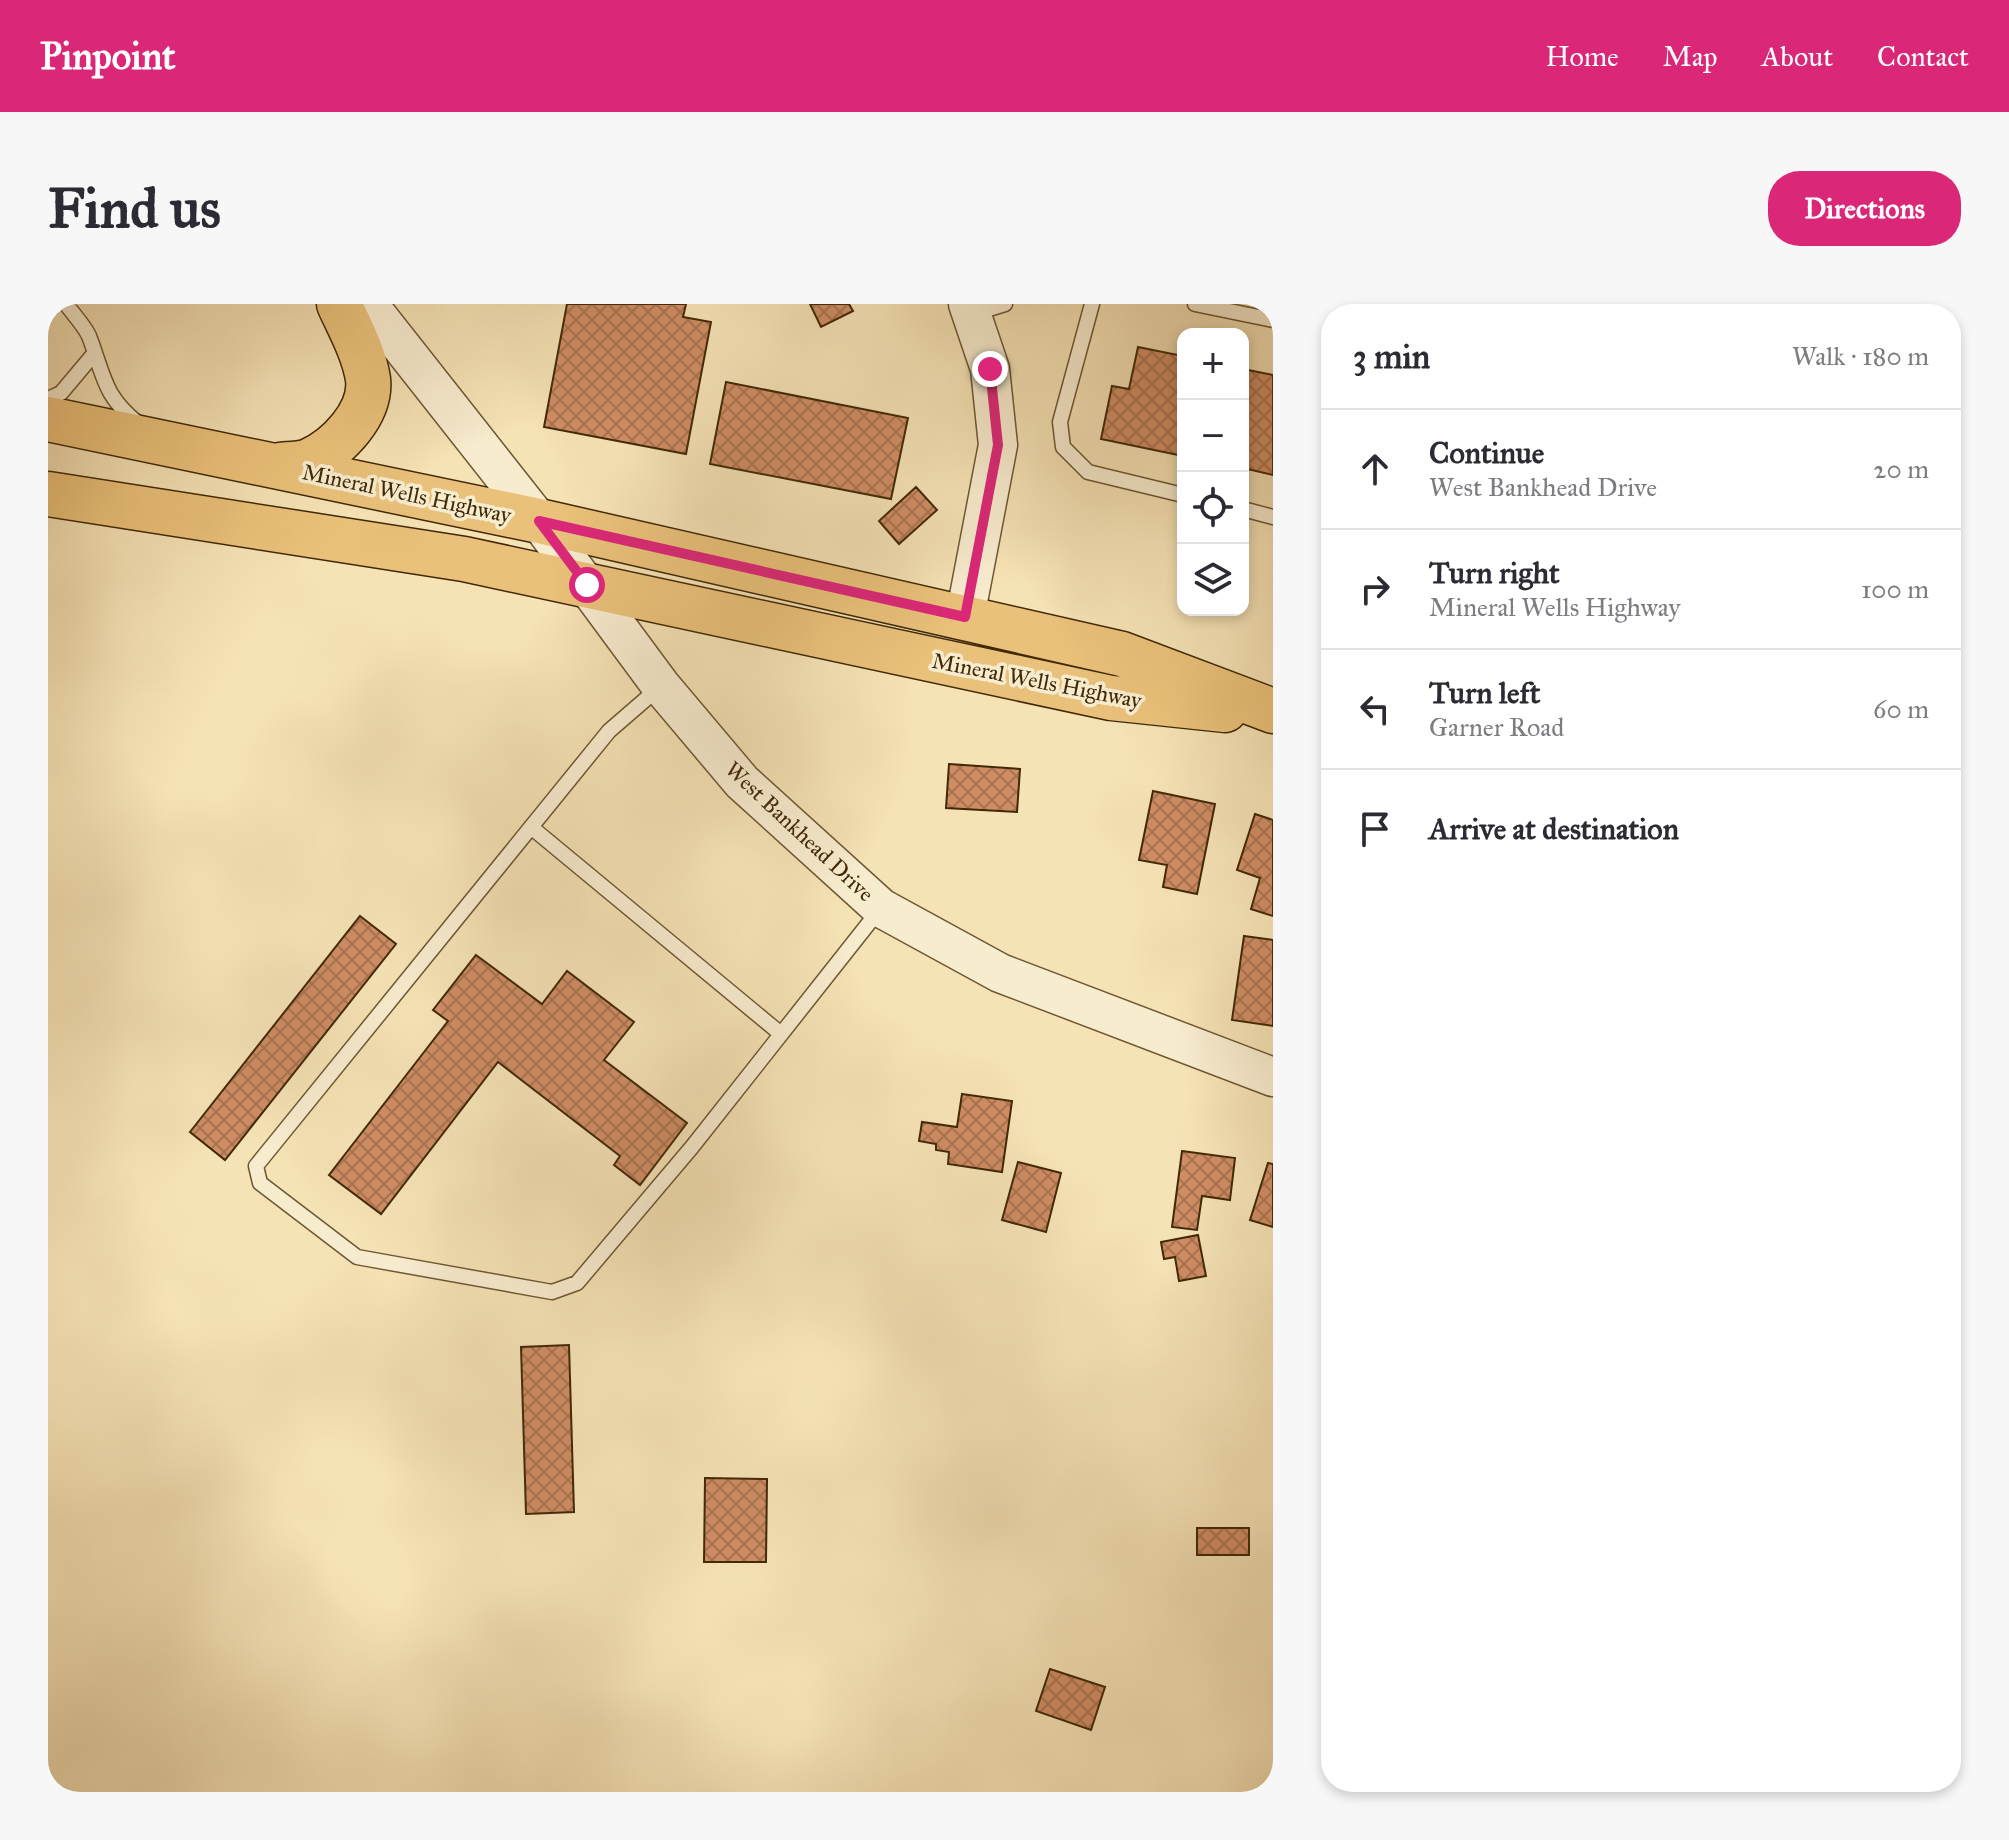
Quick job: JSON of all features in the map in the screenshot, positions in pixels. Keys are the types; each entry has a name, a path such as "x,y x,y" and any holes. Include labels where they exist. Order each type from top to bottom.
{"main road":[{"path":"273,465 307,462 350,428 363,407 368,383 364,362 339,304"},
{"name":"Mineral Wells Highway","path":"48,419 539,521 1122,654 1273,713"},
{"name":"Mineral Wells Highway","path":"48,494 464,559 1111,698 1273,713"}],"street":[{"name":"West Bankhead Drive","path":"368,304 539,521 661,686 742,782 881,908 1000,973 1273,1077"},
{"path":"965,617 998,445 982,307"}],"lane":[{"path":"66,304 88,335 93,355 114,401 146,430 168,444"},
{"path":"1092,304 1060,422 1063,447 1088,472 1177,494"},
{"path":"1195,304 1273,320"},
{"path":"48,399 61,393 93,355"},
{"path":"1249,511 1273,517"},
{"path":"661,686 609,731 256,1166 260,1183 357,1257 552,1292 564,1291 577,1283 881,908"},
{"path":"531,827 781,1034"}],"building":[{"path":"567,304 686,304 683,317 711,322 686,454 544,427"},
{"path":"810,304 849,304 853,311 821,327"},
{"path":"1138,347 1177,355 1177,455 1101,439 1112,386 1129,389"},
{"path":"1249,370 1273,375 1273,475 1249,469"},
{"path":"726,382 908,418 891,499 710,464"},
{"path":"916,487 937,510 899,544 879,521"},
{"path":"949,764 1020,769 1017,812 946,808"},
{"path":"1153,791 1215,804 1197,894 1163,887 1167,865 1139,860"},
{"path":"1255,814 1273,820 1273,916 1251,909 1260,878 1237,870"},
{"path":"360,916 396,944 225,1160 190,1132"},
{"path":"1244,936 1273,940 1273,1026 1232,1020"},
{"path":"476,955 542,1004 567,971 634,1022 604,1060 687,1123 640,1185 614,1165 620,1156 498,1062 381,1214 329,1175 448,1021 433,1010"},
{"path":"962,1094 1012,1101 1002,1172 948,1164 949,1152 936,1150 936,1144 919,1141 922,1122 957,1127"},
{"path":"1182,1151 1235,1158 1230,1200 1202,1196 1197,1230 1172,1227"},
{"path":"1018,1162 1061,1173 1046,1232 1002,1220"},
{"path":"1268,1163 1273,1164 1273,1227 1250,1220"},
{"path":"1198,1235 1206,1276 1179,1281 1175,1257 1164,1259 1161,1242"},
{"path":"569,1345 574,1512 526,1514 521,1347"},
{"path":"705,1478 767,1479 766,1562 704,1562"},
{"path":"1197,1528 1249,1528 1249,1555 1197,1555"},
{"path":"1050,1669 1105,1687 1091,1730 1036,1711"}],"route":[{"path":"587,585 539,521 965,617 998,445 990,369"}]}
